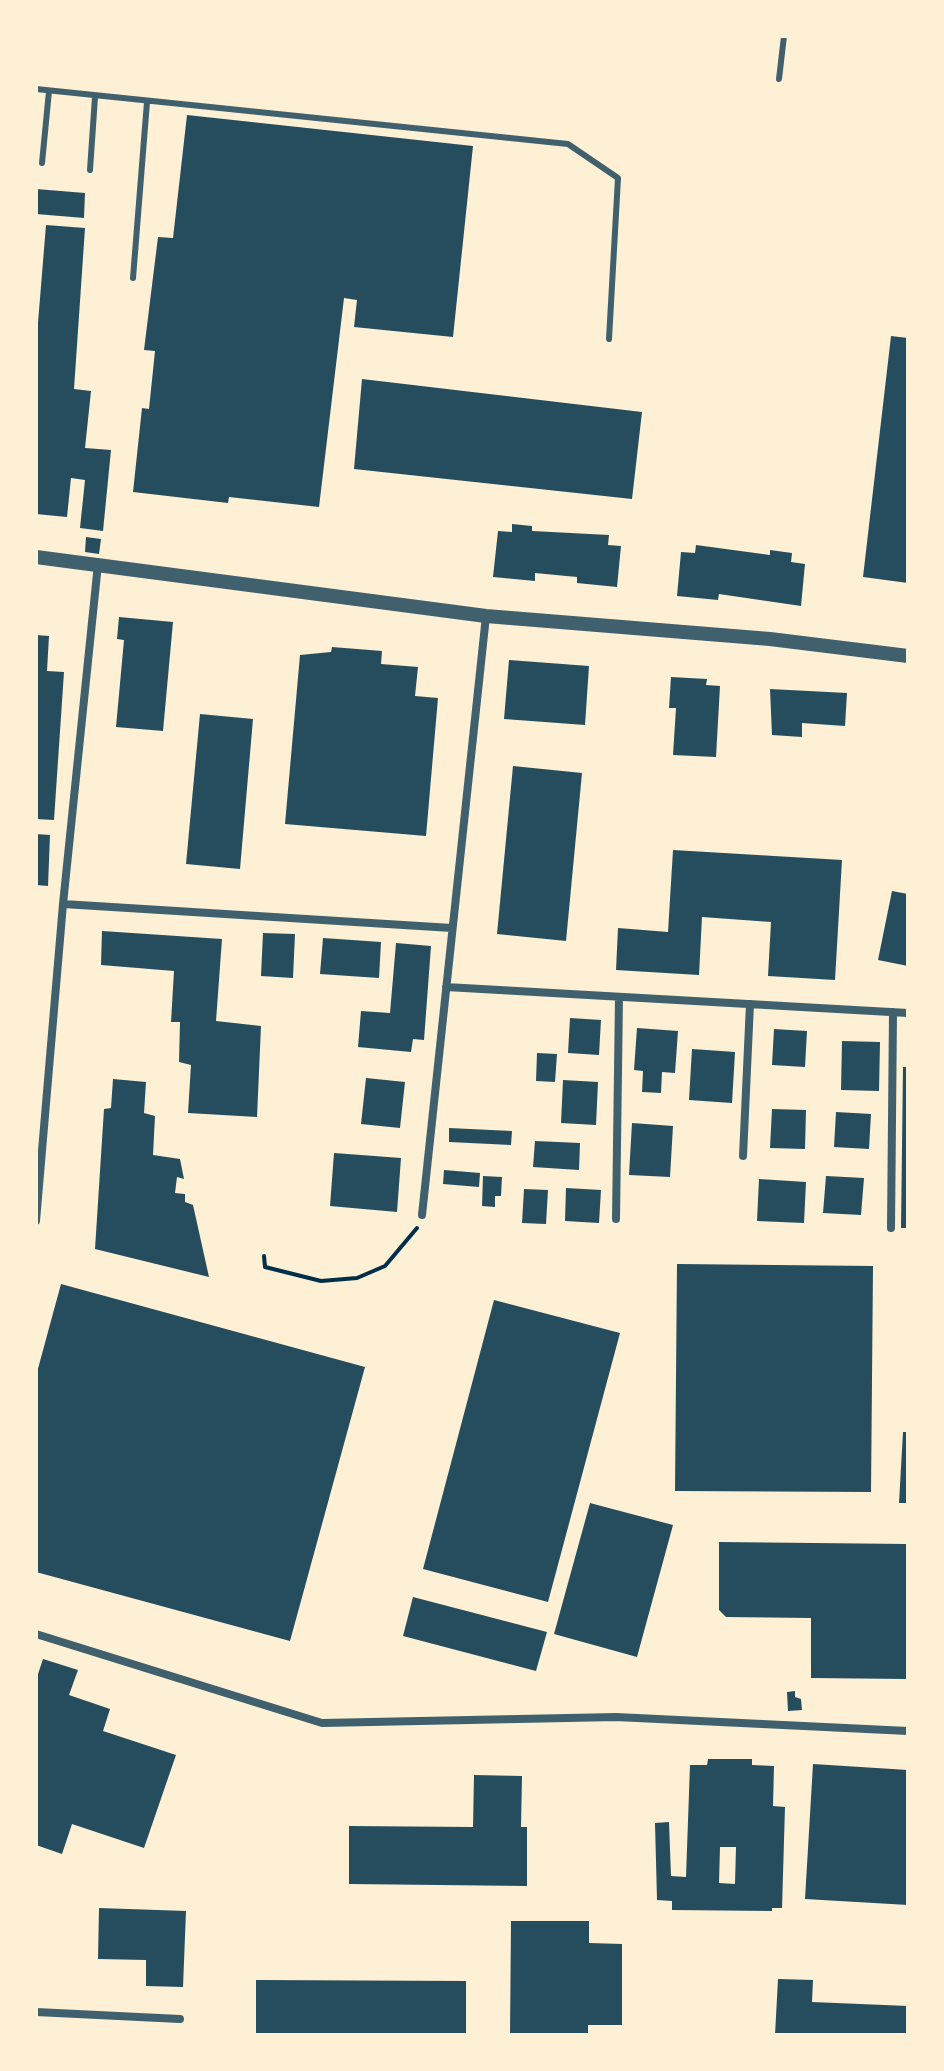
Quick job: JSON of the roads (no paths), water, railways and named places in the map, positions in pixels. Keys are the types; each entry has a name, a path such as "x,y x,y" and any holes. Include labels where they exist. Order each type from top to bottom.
{"street":[{"path":"36,557 486,616 770,639 908,656"},
{"path":"36,1221 63,904 98,564"},
{"path":"422,1215 486,616"},
{"path":"63,904 452,928"},
{"path":"446,987 908,1013"},
{"path":"616,1219 619,997"},
{"path":"743,1156 750,1004"},
{"path":"891,1228 893,1012"},
{"path":"36,1634 322,1723 616,1717 908,1731"},
{"path":"36,2012 180,2019"}],"lane":[{"path":"779,79 784,36"},
{"path":"36,89 568,144 618,178 609,339"},
{"path":"42,163 49,91"},
{"path":"90,170 95,97"},
{"path":"133,278 147,102"}]}
